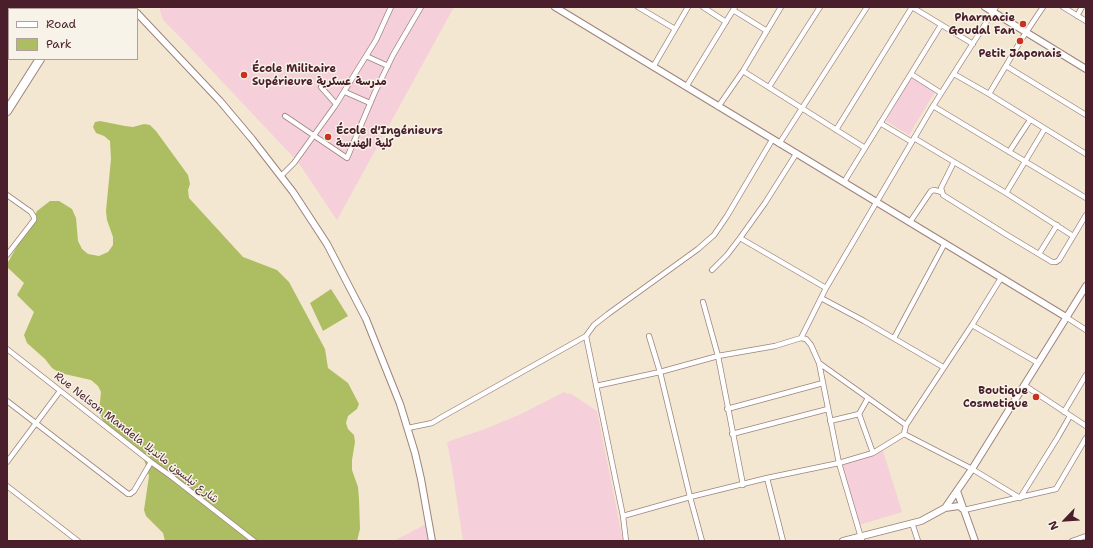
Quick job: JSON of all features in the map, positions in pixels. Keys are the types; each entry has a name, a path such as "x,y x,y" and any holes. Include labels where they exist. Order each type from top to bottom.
{"highway":[{"path":"7,111 39,60"}],"street":[{"path":"281,176 294,163 345,92 376,40 391,7"},
{"path":"285,116 347,158 370,103 388,66 421,7"},
{"path":"555,7 1086,330"},
{"path":"638,7 675,29"},
{"path":"653,67 688,7"},
{"path":"703,7 726,22"},
{"path":"718,107 743,71 781,7"},
{"path":"769,87 820,7"},
{"path":"779,144 866,7"},
{"path":"836,130 912,7 973,44"},
{"path":"985,7 994,9 1026,32 1086,68"},
{"path":"989,94 1026,32 1043,7"},
{"path":"1063,7 1086,21"},
{"path":"1077,16 1082,7"},
{"path":"686,87 734,8 767,31"},
{"path":"801,338 826,288 933,106 994,9"},
{"path":"138,14 220,101 252,138 310,216 327,244 354,295 383,360 400,404 408,428 421,479 432,541"},
{"path":"844,182 941,25"},
{"path":"366,56 388,66"},
{"path":"1006,66 1086,115"},
{"path":"743,71 865,148"},
{"path":"911,74 941,93"},
{"path":"954,74 989,94 1044,130 1086,154"},
{"path":"321,87 336,104"},
{"path":"345,92 370,103"},
{"path":"933,106 1086,198"},
{"path":"1009,152 1030,120"},
{"path":"880,123 954,162 1073,236"},
{"path":"1006,193 1044,130"},
{"path":"408,428 432,422 442,417 586,336 594,325 608,314 698,249 714,235 772,140"},
{"path":"712,270 727,255 740,238 765,203 796,154"},
{"path":"942,192 941,188 954,162"},
{"path":"910,222 931,191 934,190 942,192 960,206 1052,262 1056,262 1059,260 1086,215"},
{"path":"7,195 31,212 34,220 7,256"},
{"path":"1039,254 1057,225"},
{"path":"740,238 826,288"},
{"path":"894,338 945,243"},
{"path":"623,516 690,497 767,478 838,463 873,453 904,434 906,426 1001,278"},
{"path":"945,508 972,469 1086,286"},
{"path":"821,298 944,367"},
{"path":"703,302 718,356 727,409 743,485"},
{"path":"972,325 1038,363"},
{"path":"586,336 623,516 626,541"},
{"path":"649,336 660,372 702,541"},
{"path":"596,386 660,372 718,356 775,346 801,338 806,339 811,345 819,363 838,463 862,539"},
{"name":"Rue Nelson Mandela شارع نيلسون مانديلا","path":"7,349 254,541"},
{"path":"819,363 906,426"},
{"path":"1064,412 1086,374"},
{"path":"727,409 823,383"},
{"path":"1024,385 1086,426"},
{"path":"7,462 60,391"},
{"path":"830,420 859,414 868,398"},
{"path":"7,401 128,494 134,491 151,462"},
{"path":"732,434 828,409"},
{"path":"859,414 873,453"},
{"path":"1020,498 1070,416"},
{"path":"904,434 972,469 1020,498"},
{"path":"964,510 1056,490 1086,438"},
{"path":"767,478 784,541"},
{"path":"7,486 78,541"},
{"path":"957,491 975,541"},
{"path":"843,541 862,539 921,521 945,508 959,506 964,510"},
{"path":"912,523 918,541"},
{"path":"1073,541 1086,536"}],"shaded area":[{"name":"École d'Ingénieurs كلية الهندسة","path":"159,7 454,7 337,220 298,162 163,20"},
{"path":"912,76 936,90 909,135 886,121"},
{"path":"564,392 568,394 570,393 597,411 623,541 463,541 447,442 485,429 521,414"},
{"path":"883,451 902,512 859,525 840,464"},
{"path":"426,524 428,541 394,541"}],"green space":[{"path":"100,121 133,127 144,124 150,125 188,175 190,184 188,190 189,198 243,257 277,270 289,282 325,349 328,368 348,383 359,404 357,409 348,416 346,423 348,429 354,435 355,442 352,470 358,487 359,499 360,529 357,541 165,541 163,533 146,516 144,510 149,476 143,456 137,448 111,430 103,421 99,412 101,392 98,386 91,380 60,373 52,368 45,359 27,343 24,335 34,312 17,295 24,283 7,267 7,264 37,211 50,201 59,201 72,209 76,218 78,241 82,249 88,254 99,256 108,252 113,245 113,237 107,220 106,211 111,159 110,141 104,136 96,133 93,127 95,122"},
{"path":"331,289 348,316 323,331 310,303"}],"place":[{"name":"Pharmacie Goudal Fan","path":"1023,24"},
{"name":"Petit Japonais","path":"1020,41"},
{"name":"École Militaire Supérieure مدرسة عسكرية","path":"244,75"},
{"name":"École d'Ingénieurs كلية الهندسة","path":"328,137"},
{"name":"Boutique Cosmetique","path":"1036,397"}]}
